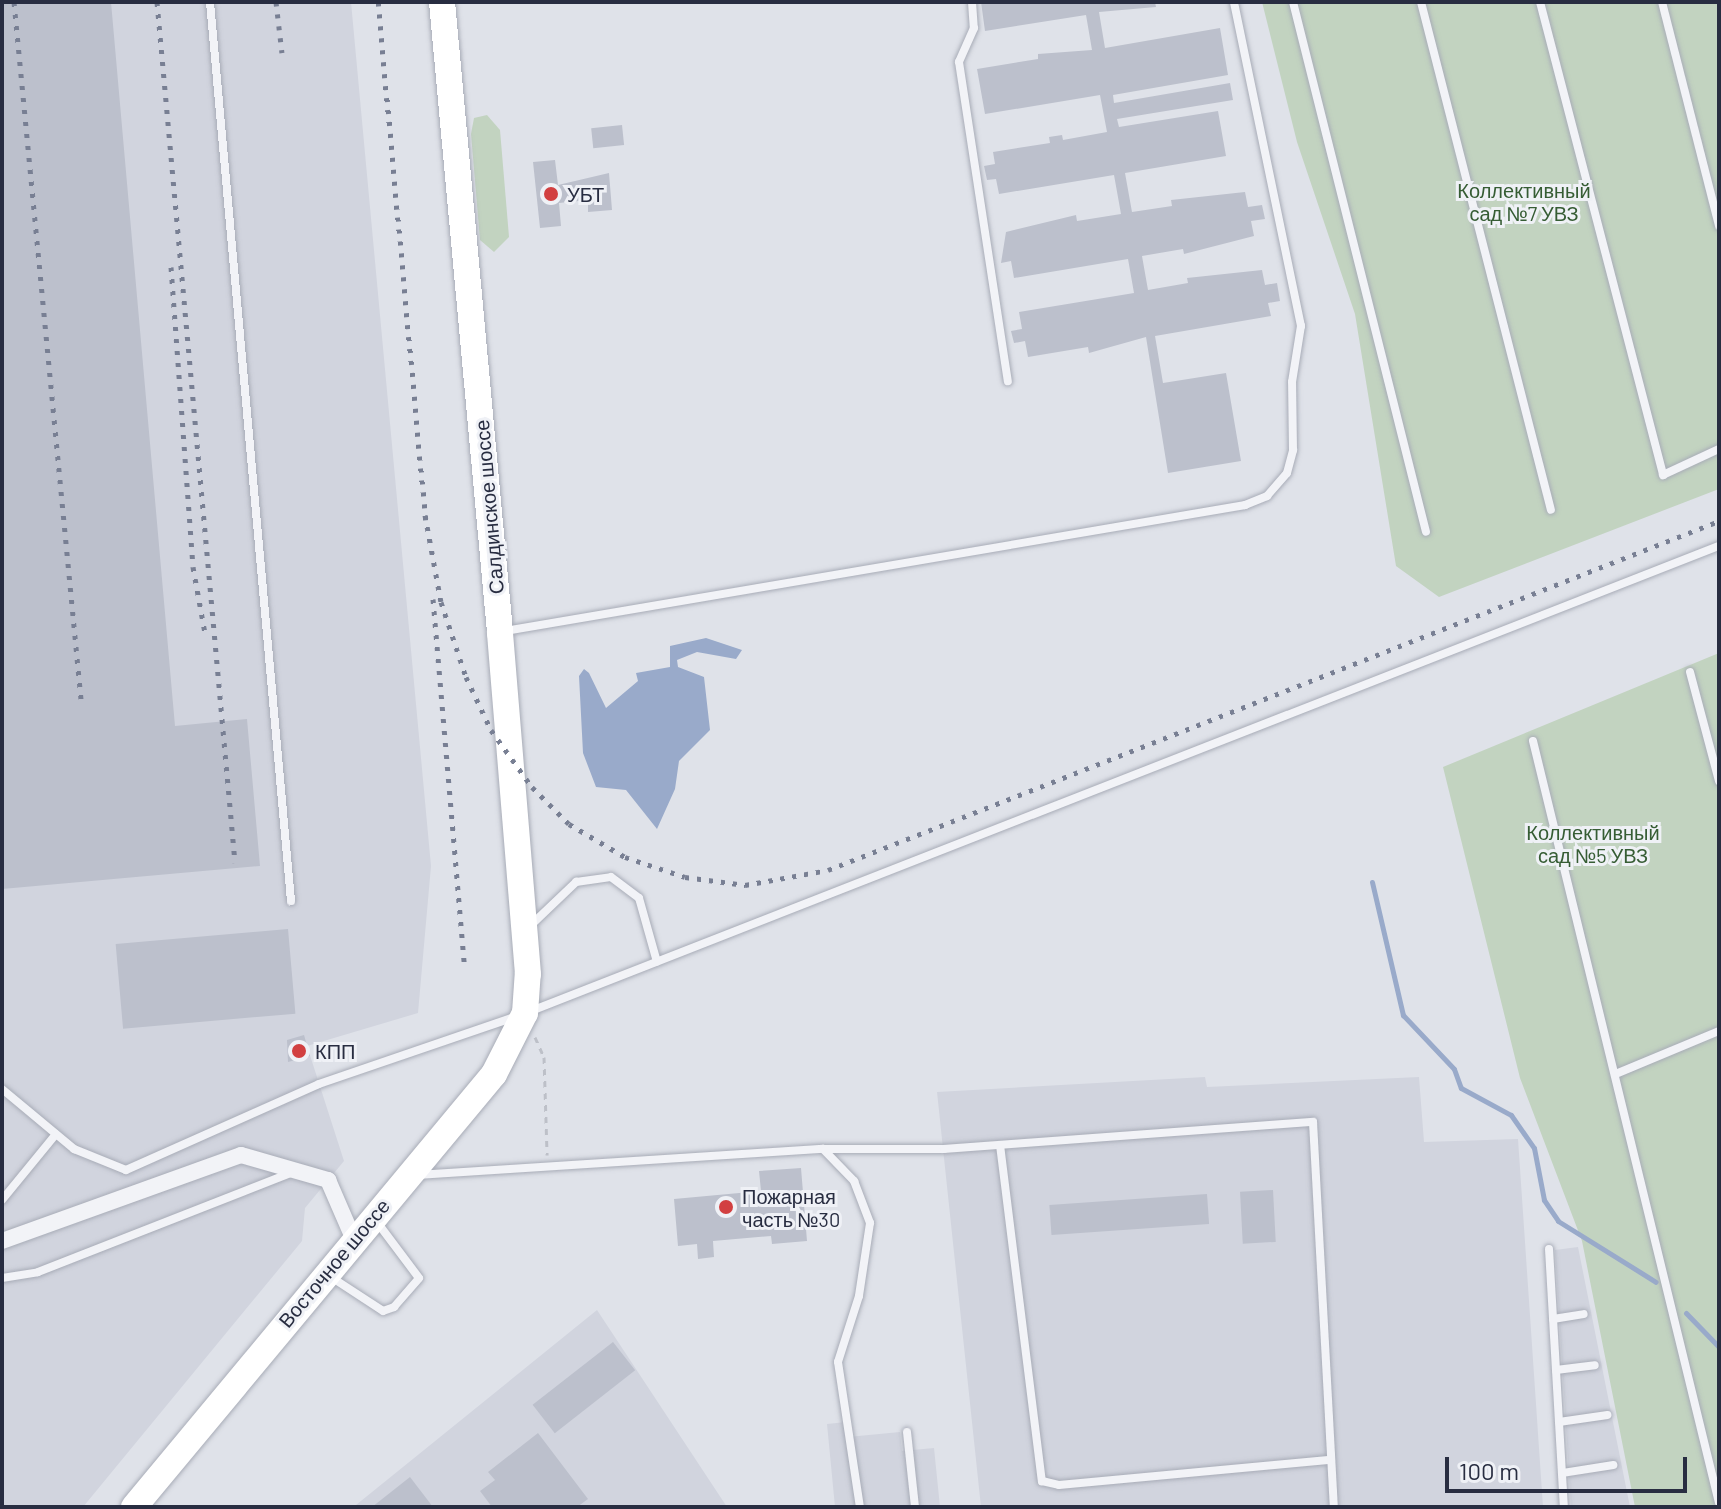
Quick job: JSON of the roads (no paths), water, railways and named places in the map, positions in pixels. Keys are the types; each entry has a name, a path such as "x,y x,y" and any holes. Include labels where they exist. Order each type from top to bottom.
{"main road":[{"name":"Салдинское шоссе","path":"442,2 500,632 524,932 525,1013"},
{"name":"Восточное шоссе","path":"134,1507 494,1074 525,1013"}],"street":[{"path":"2,1241 241,1155 328,1180 354,1240"}],"lane":[{"path":"210,2 291,901"},
{"path":"972,2 974,28 959,62 1008,381"},
{"path":"500,632 1245,505 1267,496 1291,461 1292,382 1301,326 1234,2"},
{"path":"1293,2 1426,532"},
{"path":"1421,2 1551,510"},
{"path":"1540,2 1663,475 1719,449"},
{"path":"1662,2 1719,226"},
{"path":"2,1089 74,1149 126,1170 319,1084 525,1013 1719,546"},
{"path":"1690,672 1719,781"},
{"path":"1533,741 1618,1073 1719,1503"},
{"path":"524,932 567,888 587,877 611,877 639,898 657,962"},
{"path":"1618,1073 1719,1031"},
{"path":"408,1176 823,1149 1000,1145 1313,1122 1334,1507"},
{"path":"2,1200 56,1134"},
{"path":"1000,1145 1042,1481 1059,1485 1331,1460"},
{"path":"823,1149 854,1181 870,1223 859,1296 838,1362 860,1507"},
{"path":"2,1278 38,1272 295,1172"},
{"path":"327,1274 383,1311 394,1307 419,1278 399,1245 373,1218"},
{"path":"1549,1249 1564,1507"},
{"path":"1553,1319 1584,1314"},
{"path":"1556,1370 1595,1365"},
{"path":"1559,1422 1607,1415"},
{"path":"907,1432 915,1507"},
{"path":"1562,1473 1613,1465"}],"water":[{"path":"706,638 742,650 736,659 697,652 677,660 678,667 704,677 710,730 679,761 675,789 657,829 626,790 596,787 583,753 579,676 584,669 589,673 606,708 638,681 636,673 670,667 670,646"}],"waterway":[{"path":"1372,882 1403,1015 1454,1069 1461,1088 1511,1115 1534,1148 1544,1200 1558,1221 1656,1282"},
{"path":"1686,1313 1719,1347"}],"railway":[{"path":"14,2 81,699"},
{"path":"157,2 235,862"},
{"path":"276,2 282,53"},
{"path":"378,2 426,524"},
{"path":"171,267 193,567 205,633"},
{"path":"425,515 441,602 466,677 491,730 532,787 569,824 625,857 685,877 745,885 828,870 1719,521"},
{"path":"433,599 464,964"}],"place":[{"name":"УБТ","path":"551,194"},
{"name":"КПП","path":"299,1051"},
{"name":"Пожарная часть №30","path":"726,1207"}],"park label":[{"name":"Коллективный сад №7 УВЗ","path":"1524,202"},
{"name":"Коллективный сад №5 УВЗ","path":"1593,844"}]}
